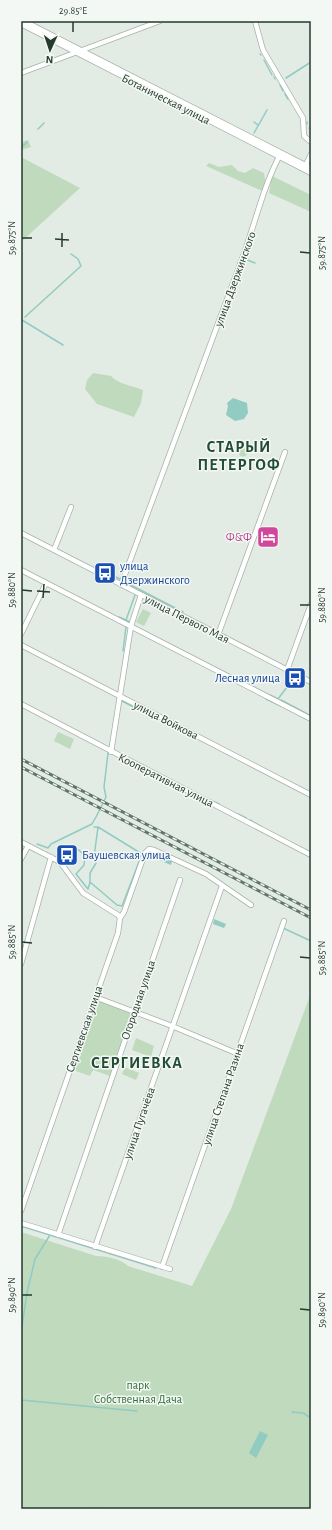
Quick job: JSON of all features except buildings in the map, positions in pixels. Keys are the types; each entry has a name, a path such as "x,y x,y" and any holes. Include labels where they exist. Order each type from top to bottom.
{"street":[{"name":"Ботаническая улица","path":"24,21 82,50 280,155"},
{"path":"21,73 160,21"},
{"path":"255,21 263,50 303,118 304,136 311,142"},
{"name":"Ботаническая улица","path":"21,24 304,167 311,173"},
{"path":"304,167 311,154"},
{"name":"улица Дзержинского","path":"121,585 245,251 261,206 269,177 280,155"},
{"name":"Ботаническая улица","path":"304,167 311,168"},
{"path":"218,635 286,452"},
{"path":"54,550 72,507"},
{"name":"улица Первого Мая","path":"21,533 311,682"},
{"path":"21,570 311,719"},
{"path":"21,634 46,583"},
{"path":"111,752 131,626 141,595"},
{"path":"287,670 311,604"},
{"name":"улица Войкова","path":"21,646 311,795"},
{"name":"Кооперативная улица","path":"21,704 311,855"},
{"path":"21,842 62,863 83,893 118,914 120,918"},
{"path":"21,859 28,846"},
{"name":"Сергиевская улица","path":"21,1210 118,934 120,918 124,912 145,853 149,849 167,855 206,874 222,886"},
{"path":"21,964 51,857"},
{"name":"Огородная улица","path":"58,1235 180,880"},
{"path":"222,886 251,906"},
{"name":"улица Пугачёва","path":"95,1247 222,886"},
{"name":"улица Степана Разина","path":"162,1267 236,1053 284,921"},
{"path":"95,997 172,1026 236,1053"},
{"path":"21,1223 170,1269"}],"green space":[{"path":"28,140 31,147 21,150 21,142"},
{"path":"21,157 80,188 21,242"},
{"path":"209,163 219,167 232,165 238,171 245,173 253,168 264,173 266,185 263,190 260,190 206,166"},
{"path":"272,176 311,195 311,212 269,193"},
{"path":"93,373 111,376 122,383 143,390 141,403 134,417 97,404 85,389 87,380"},
{"path":"243,447 248,452 243,457 238,452"},
{"path":"143,609 151,613 144,626 136,622"},
{"path":"58,732 74,739 70,749 54,741"},
{"name":"парк Собственная Дача","path":"311,993 311,1509 21,1509 21,1232 96,1256 113,1258 128,1266 192,1286 231,1209"},
{"path":"97,1000 126,1010 131,1014 110,1076 93,1070 90,1076 73,1070"},
{"path":"136,1038 154,1046 151,1057 132,1050"},
{"path":"125,1067 139,1073 136,1080 122,1074"}],"water":[{"path":"233,398 247,403 248,413 244,419 235,421 226,415 228,406 227,403"},
{"path":"154,854 172,861 171,865 152,857 146,858 147,855"},
{"path":"214,919 226,924 224,928 213,924"},
{"path":"260,1431 268,1435 256,1458 249,1453"}],"waterway":[{"path":"264,60 272,75"},
{"path":"286,78 311,62"},
{"path":"280,85 283,91"},
{"path":"285,94 288,99"},
{"path":"254,133 267,110"},
{"path":"254,122 258,125"},
{"path":"38,129 44,123"},
{"path":"23,146 27,142"},
{"path":"25,317 81,266 78,259 71,254"},
{"path":"239,276 245,259 255,263"},
{"path":"222,320 226,312"},
{"path":"22,320 63,345"},
{"path":"110,574 120,579"},
{"path":"125,582 183,612"},
{"path":"126,620 135,595"},
{"path":"119,617 130,622"},
{"path":"123,651 126,627"},
{"path":"270,695 278,699 287,687 291,677"},
{"path":"266,699 281,706"},
{"path":"281,700 311,716"},
{"path":"122,701 153,717"},
{"path":"37,844 48,848 51,844 92,824 106,797 104,787 108,753"},
{"path":"210,800 219,804"},
{"path":"238,814 246,818"},
{"path":"250,820 262,827"},
{"path":"94,827 98,827 94,857 96,863 90,873 90,882 117,905 122,906 142,854 98,827"},
{"path":"72,849 79,850 85,856 84,865 76,874 88,889 90,882"},
{"path":"283,928 311,941"},
{"path":"21,1226 156,1268"},
{"path":"21,1333 27,1293 35,1259 50,1235"},
{"path":"21,1400 137,1411"},
{"path":"292,1412 303,1413 311,1418"},
{"path":"91,1509 102,1509"}],"railway":[{"path":"21,759 311,910"},
{"path":"21,767 311,918"}],"place":[{"name":"Ф&Ф","path":"268,537"},
{"name":"улица Дзержинского","path":"105,573"},
{"name":"Лесная улица","path":"295,678"},
{"name":"Баушевская улица","path":"67,855"}],"district":[{"name":"СТАРЫЙ ПЕТЕРГОФ","path":"239,456"},
{"name":"СЕРГИЕВКА","path":"137,1063"}]}
